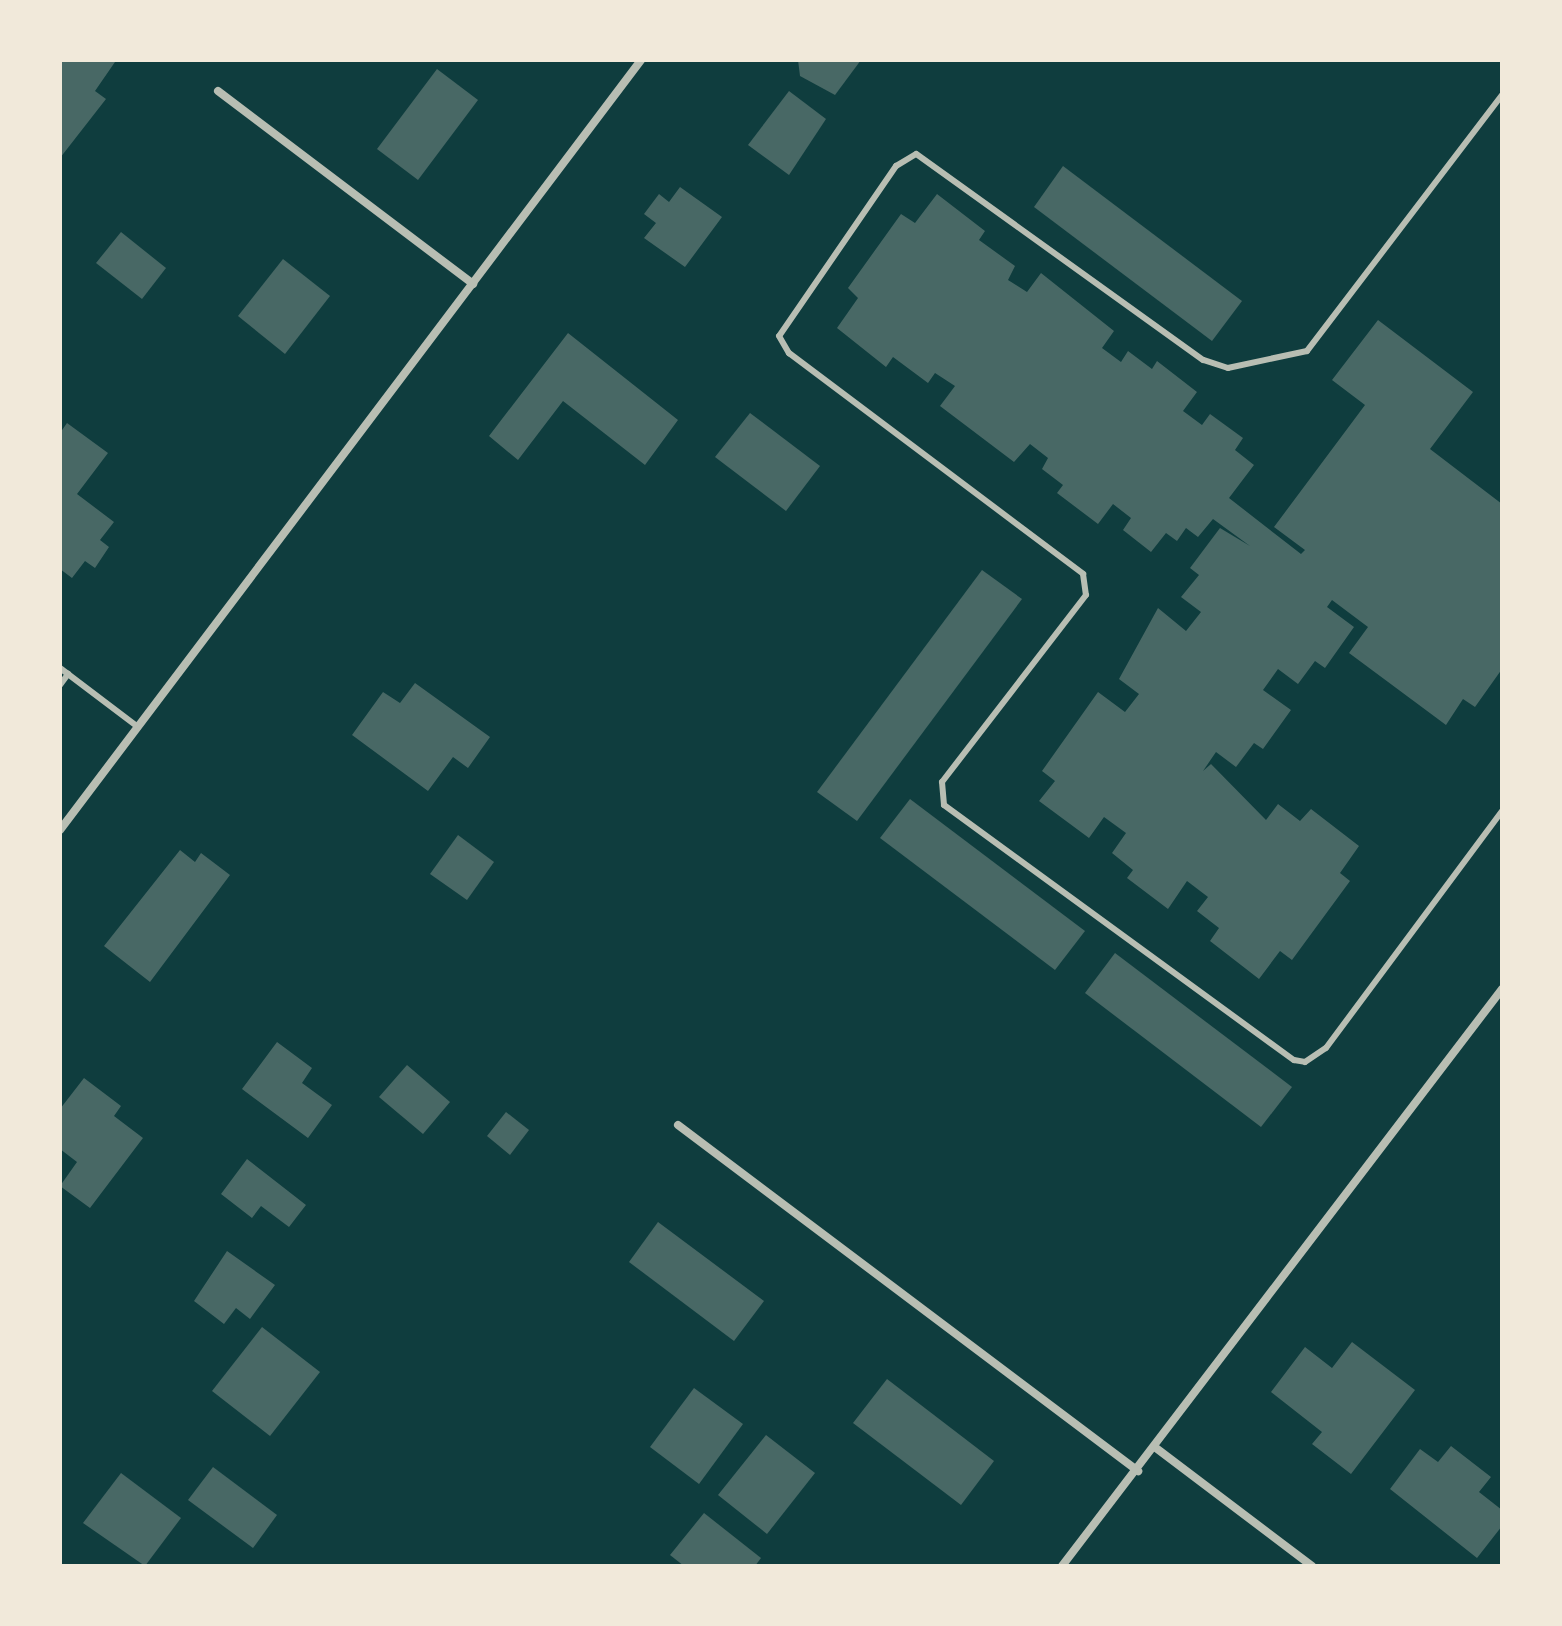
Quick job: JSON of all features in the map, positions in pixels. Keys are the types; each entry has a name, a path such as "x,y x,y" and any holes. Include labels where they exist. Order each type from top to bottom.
{"street":[{"path":"60,830 641,60"},
{"path":"218,91 473,284"},
{"path":"1062,1566 1156,1448 1502,989"},
{"path":"678,1125 1138,1471"},
{"path":"1156,1448 1312,1566"}],"lane":[{"path":"1502,95 1307,351 1228,368 1203,360 916,154 896,166 779,336 789,353 1083,574 1086,595 942,782 944,805 1294,1060 1305,1062 1326,1048 1502,811"},
{"path":"60,668 138,727"},
{"path":"60,685 68,674"}],"building":[{"path":"60,60 115,62 95,91 106,99 60,158"},
{"path":"798,60 861,60 835,95 800,76"},
{"path":"437,69 478,100 418,180 377,149"},
{"path":"789,91 826,119 789,175 748,145"},
{"path":"1063,166 1242,301 1212,341 1034,207"},
{"path":"680,187 722,217 685,267 644,238 656,223 644,214 659,194 669,202"},
{"path":"937,194 985,231 979,240 1015,266 1008,280 1027,292 1041,273 1114,331 1102,348 1121,362 1128,351 1152,369 1157,361 1197,392 1183,411 1202,425 1210,414 1243,438 1235,450 1254,465 1229,498 1301,554 1305,550 1274,527 1365,405 1332,380 1378,320 1473,392 1430,449 1502,504 1502,669 1475,707 1463,699 1446,725 1349,653 1368,627 1332,600 1327,607 1354,627 1325,668 1315,661 1298,684 1278,669 1263,690 1291,710 1263,749 1254,743 1236,767 1216,752 1203,771 1211,764 1266,820 1278,804 1300,821 1311,809 1359,846 1340,873 1350,881 1292,960 1280,951 1259,979 1210,941 1219,928 1197,911 1208,897 1187,881 1168,909 1127,878 1133,870 1112,853 1126,833 1104,817 1089,838 1039,801 1055,781 1042,771 1098,692 1125,712 1139,694 1119,679 1158,608 1186,631 1201,612 1181,597 1199,575 1190,568 1220,528 1250,546 1213,519 1198,537 1186,528 1177,541 1166,533 1151,552 1123,530 1131,518 1113,504 1098,524 1057,493 1063,485 1042,469 1048,458 1030,444 1014,462 940,406 955,386 935,373 928,383 893,357 886,367 837,328 858,298 848,288 901,214 915,223"},
{"path":"121,232 166,268 142,299 96,263"},
{"path":"283,259 330,296 285,354 238,316"},
{"path":"568,333 678,420 645,465 563,401 518,460 489,436"},
{"path":"750,413 820,466 786,511 715,457"},
{"path":"67,423 108,453 77,494 114,522 100,540 109,547 95,568 85,561 72,578 60,569 60,433"},
{"path":"982,570 1022,599 857,821 817,792"},
{"path":"415,683 490,737 468,768 453,757 428,791 352,735 383,692 400,703"},
{"path":"910,799 1085,931 1055,970 880,838"},
{"path":"458,835 494,862 467,900 430,874"},
{"path":"180,850 195,862 201,853 230,875 150,982 104,946"},
{"path":"1115,953 1292,1087 1261,1127 1085,993"},
{"path":"277,1042 312,1068 302,1083 332,1105 308,1138 242,1089"},
{"path":"407,1065 450,1102 423,1134 379,1097"},
{"path":"84,1078 121,1106 114,1116 143,1138 90,1208 60,1186 77,1162 60,1149 60,1109"},
{"path":"506,1112 529,1130 510,1155 487,1136"},
{"path":"247,1159 306,1205 289,1227 261,1206 252,1218 221,1194"},
{"path":"658,1222 764,1301 734,1341 629,1262"},
{"path":"227,1251 275,1285 250,1319 236,1308 224,1324 194,1301"},
{"path":"262,1327 320,1372 270,1436 212,1391"},
{"path":"1352,1342 1415,1390 1351,1474 1312,1444 1322,1432 1271,1392 1305,1347 1332,1368"},
{"path":"887,1379 994,1461 961,1505 853,1423"},
{"path":"694,1388 743,1424 699,1484 650,1447"},
{"path":"766,1435 815,1473 767,1534 718,1495"},
{"path":"1451,1446 1491,1477 1479,1492 1502,1510 1502,1526 1477,1558 1390,1489 1420,1449 1438,1462"},
{"path":"213,1467 277,1515 253,1548 188,1500"},
{"path":"121,1473 181,1518 145,1566 83,1523"},
{"path":"704,1513 761,1558 755,1566 684,1566 670,1555"}]}
